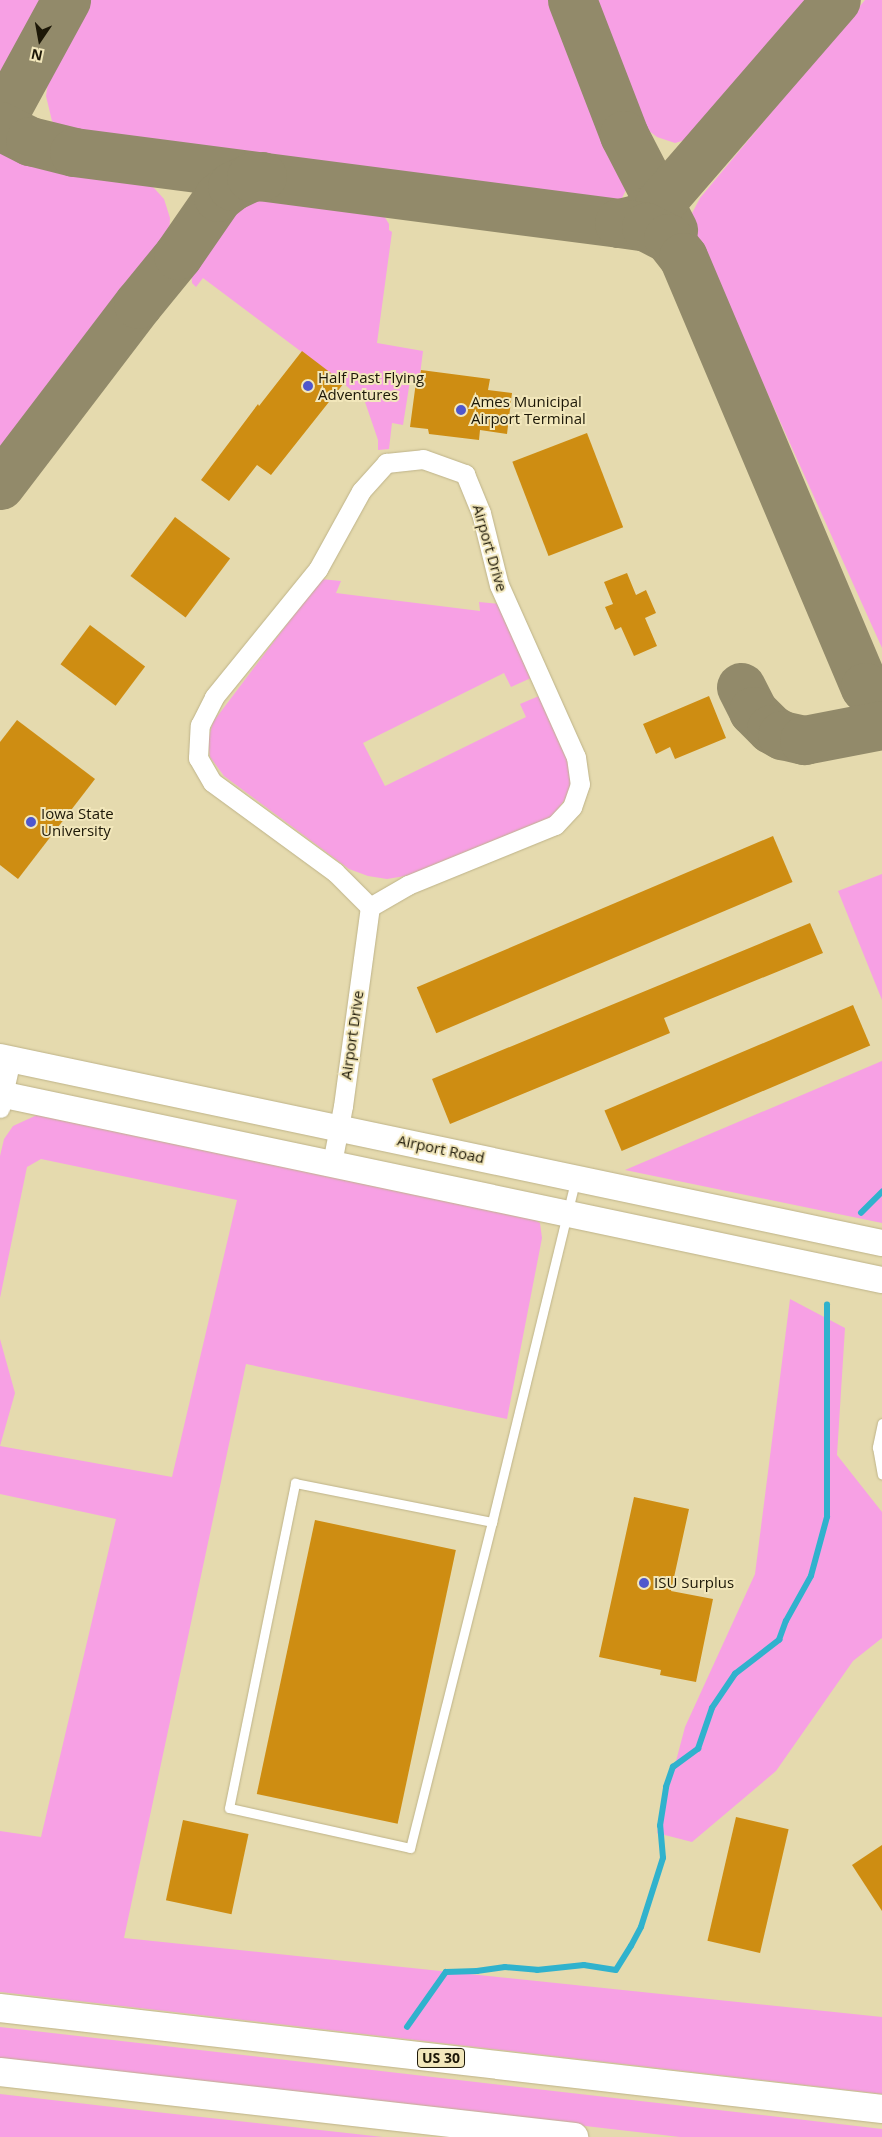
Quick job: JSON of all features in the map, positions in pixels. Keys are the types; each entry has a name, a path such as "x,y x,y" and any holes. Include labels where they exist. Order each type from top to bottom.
{"highway":[{"name":"US 30","path":"0,2008 882,2108"},
{"path":"0,2072 574,2137"}],"main road":[{"name":"Airport Road","path":"5,1058 882,1243"},
{"path":"1,1099 332,1163 882,1280"}],"street":[{"name":"Airport Drive","path":"424,459 465,474 481,513 499,585 576,757 580,784 572,807 555,825 408,885 370,907 334,872 212,782 198,758 200,725 214,697 318,569 361,491 386,463 424,459"},
{"name":"Airport Drive","path":"332,1163 339,1128 370,907"},
{"path":"1,1099 5,1058"}],"lane":[{"path":"492,1522 295,1483 229,1808 410,1848 492,1522 576,1178"},
{"path":"882,1423 877,1447 882,1476"}],"shaded area":[{"path":"0,0 52,0 9,73 0,79"},
{"path":"88,0 557,0 629,184 616,210 397,179 85,140 70,135 52,121 46,96 50,69"},
{"path":"590,0 817,0 717,119 696,137 675,143 657,137 640,124"},
{"path":"865,0 882,0 882,648 689,219 700,198"},
{"path":"0,144 28,157 53,165 128,175 139,179 154,188 164,199 170,218 169,236 160,252 0,467"},
{"path":"274,193 369,205 381,211 389,224 389,230 392,232 377,343 423,351 419,383 410,381 403,425 392,423 389,449 378,450 378,440 365,402 343,383 203,278 196,287 192,283 191,265 194,259 229,212 231,213 255,197 273,196"},
{"path":"321,579 341,581 336,593 480,611 479,602 500,604 531,678 511,687 504,673 363,743 385,786 526,717 520,704 539,696 570,762 573,778 566,798 552,817 411,875 387,879 368,876 349,869 224,776 210,757 208,740 213,722"},
{"path":"882,874 882,1000 838,891"},
{"path":"882,1061 882,1223 625,1170"},
{"path":"37,1115 529,1216 540,1223 542,1238 507,1419 246,1364 124,1938 882,2017 882,2094 0,1992 0,1831 41,1837 116,1519 0,1494 0,1446 172,1477 237,1200 41,1159 27,1167 0,1298 0,1156 4,1139 13,1126"},
{"path":"790,1299 845,1328 837,1455 882,1512 882,1638 853,1661 776,1771 692,1842 657,1833 685,1727 755,1574"},
{"path":"0,1339 15,1393 0,1446"},
{"path":"0,2027 882,2129 882,2137 680,2137 0,2058"},
{"path":"0,2094 156,2112 383,2137 0,2137"}],"building":[{"path":"302,351 344,383 271,475 257,465 229,501 201,480 258,404 259,406"},
{"name":"Ames Municipal Airport Terminal","path":"421,370 490,379 488,390 512,393 507,434 480,430 479,440 429,434 428,429 410,427 416,382 419,383"},
{"path":"587,433 623,527 549,556 512,462"},
{"path":"175,517 230,559 186,618 130,576"},
{"path":"627,573 636,595 646,590 656,613 645,618 657,646 634,656 621,627 615,630 605,607 613,604 604,582"},
{"path":"90,625 145,667 116,706 61,664"},
{"path":"709,696 726,738 675,759 670,747 656,754 643,724"},
{"name":"Iowa State University","path":"17,720 95,779 18,879 0,865 0,742"},
{"path":"773,836 793,882 436,1033 417,987"},
{"path":"810,923 823,953 664,1018 670,1033 450,1124 432,1079"},
{"path":"853,1005 870,1046 622,1151 604,1110"},
{"name":"ISU Surplus","path":"634,1497 689,1509 671,1591 713,1599 696,1682 660,1675 661,1670 599,1657"},
{"path":"315,1520 456,1550 398,1824 257,1794"},
{"path":"736,1817 789,1829 760,1953 707,1941"},
{"path":"183,1820 249,1834 231,1914 166,1900"},
{"path":"882,1845 882,1911 852,1865"}],"waterway":[{"path":"861,1213 882,1192"},
{"path":"407,2027 446,1972 477,1971 505,1967 537,1970 584,1965 616,1970 631,1946 641,1927 663,1858 660,1826 666,1787 673,1767 698,1749 712,1708 735,1674 779,1640 786,1621 811,1576 827,1517 827,1305"}],"taxiway":[{"path":"0,121 66,0"},
{"path":"572,0 624,135 673,230"},
{"path":"0,126 30,141 74,152 619,223 637,219 659,204 836,0"},
{"path":"0,485 138,304 178,255 218,197 232,186 251,177 262,176"},
{"path":"619,223 646,227 668,238 683,257 865,687 882,705"},
{"path":"741,687 753,711 771,729 782,735 804,740 882,725"}],"place":[{"name":"Half Past Flying Adventures","path":"308,386"},
{"name":"Ames Municipal Airport Terminal","path":"461,410"},
{"name":"Iowa State University","path":"31,822"},
{"name":"ISU Surplus","path":"644,1583"}]}
